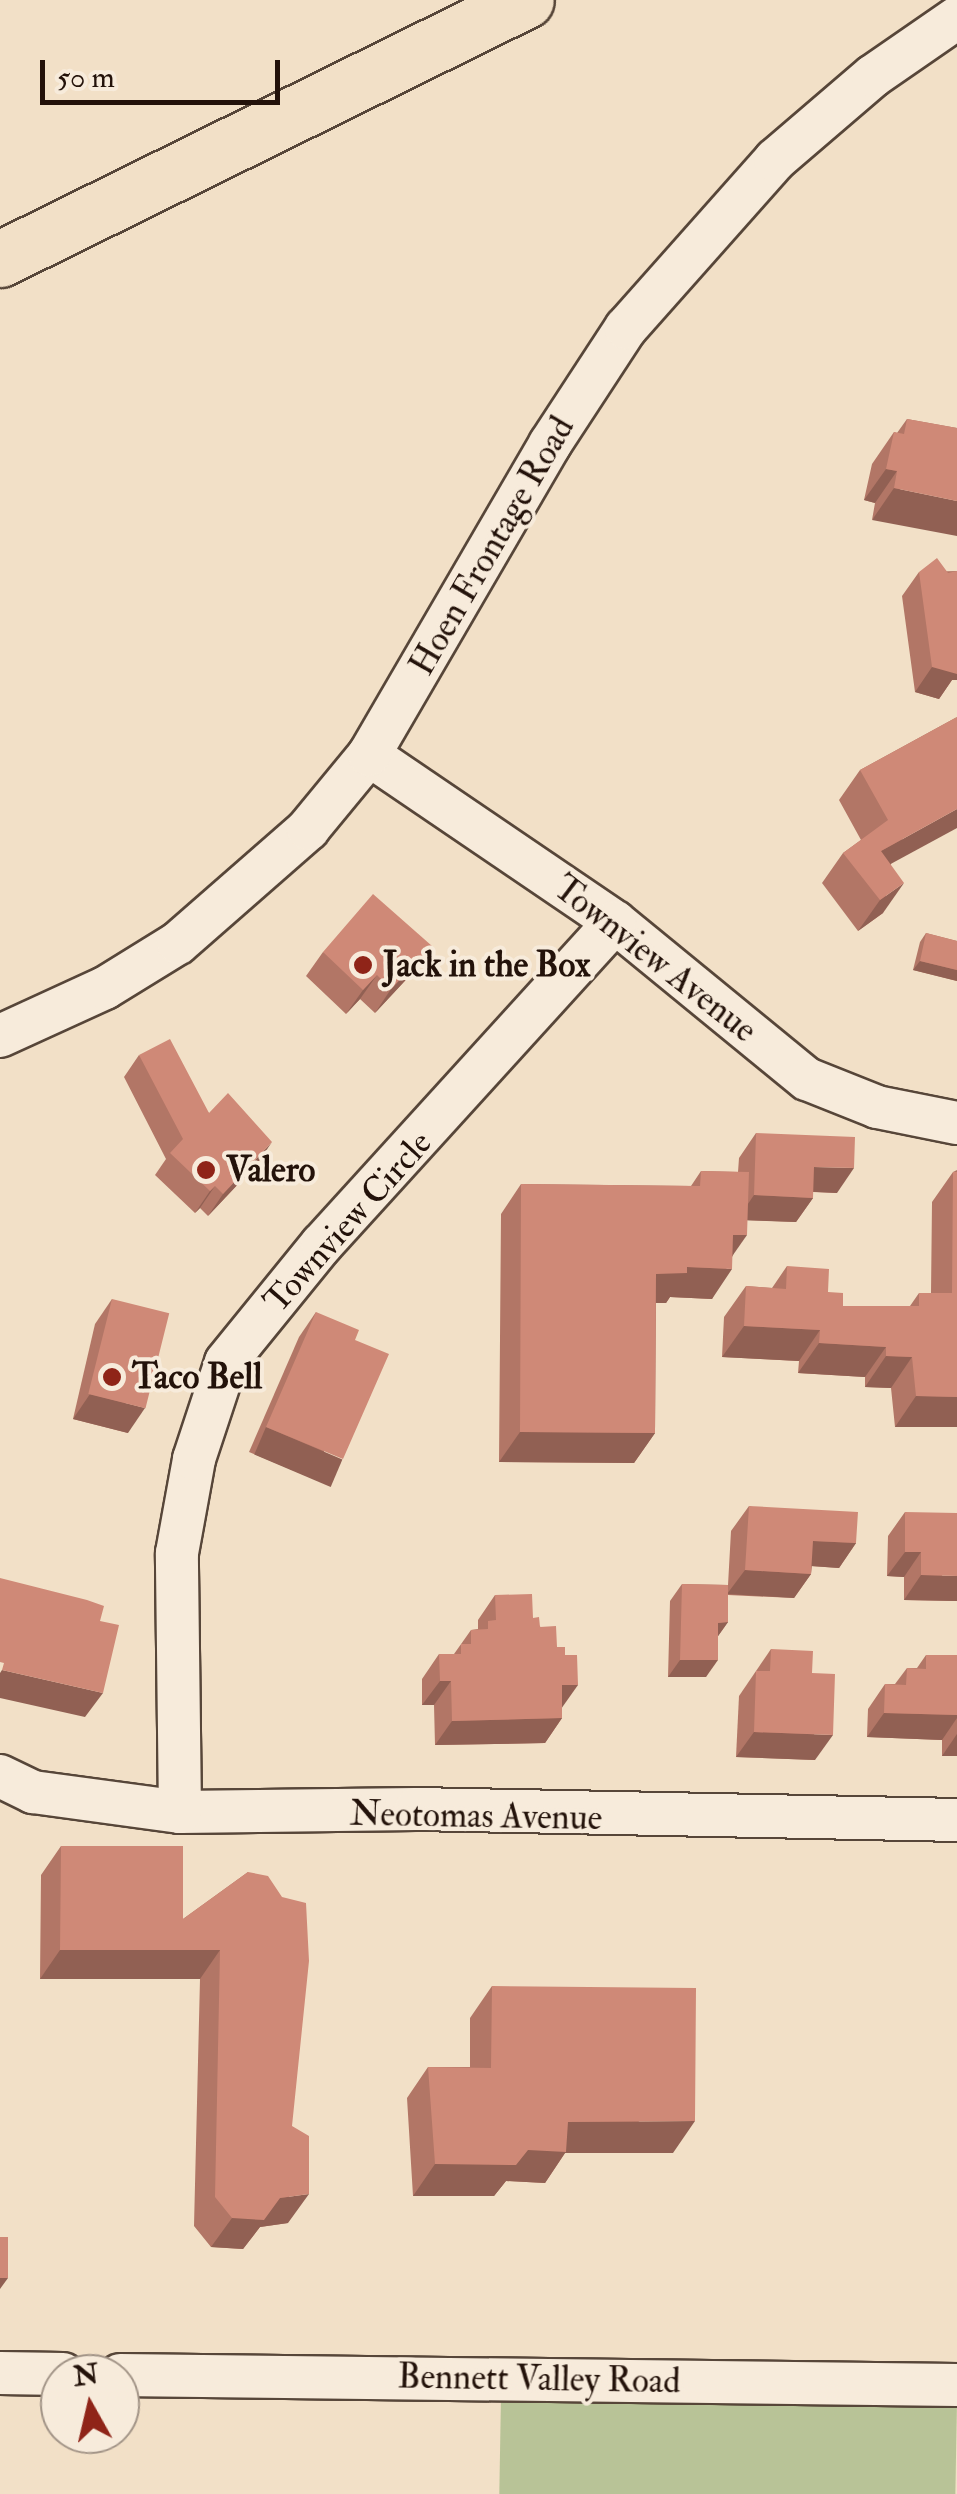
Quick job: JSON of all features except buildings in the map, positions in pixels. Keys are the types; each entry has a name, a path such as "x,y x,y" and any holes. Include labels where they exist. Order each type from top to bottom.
{"highway":[{"path":"0,260 526,0"}],"street":[{"name":"Hoen Frontage Road","path":"0,1036 105,988 178,943 278,860 369,755 558,430 636,316 796,141 957,18"},
{"name":"Townview Avenue","path":"369,755 615,922 807,1079 876,1107 957,1123"},
{"name":"Townview Circle","path":"180,1812 177,1553 194,1459 226,1362 322,1244 615,922"},
{"name":"Neotomas Avenue","path":"0,1776 33,1792 180,1812 416,1809 957,1820"},
{"path":"0,2374 40,2374"},
{"name":"Bennett Valley Road","path":"140,2374 957,2386"}],"green space":[{"path":"501,2396 957,2404 955,2494 499,2494"}],"place":[{"name":"Jack in the Box","path":"363,965"},
{"name":"Valero","path":"206,1170"},
{"name":"Taco Bell","path":"112,1377"}]}
